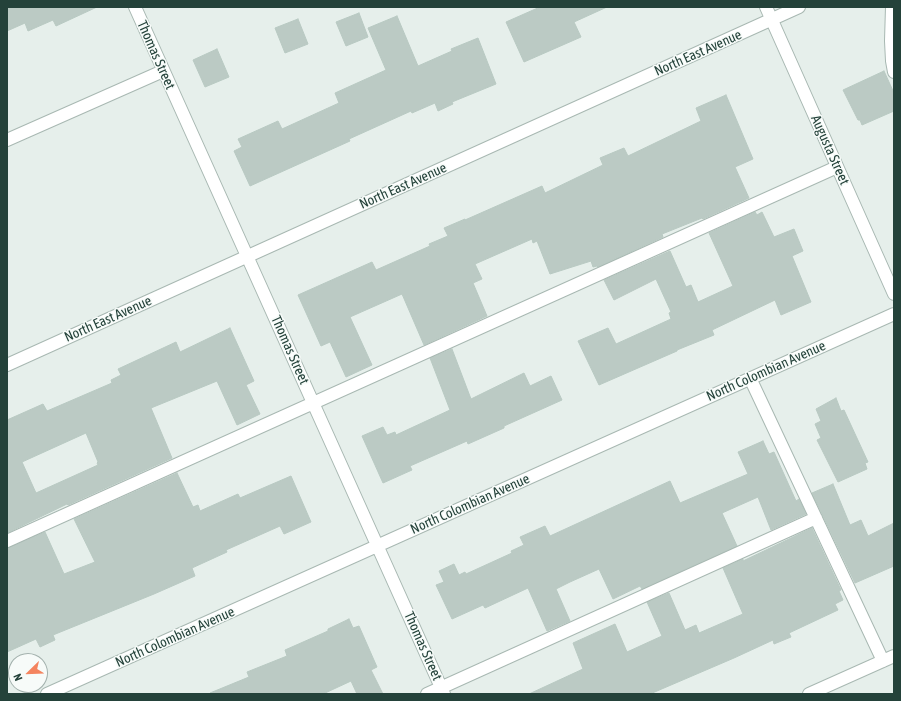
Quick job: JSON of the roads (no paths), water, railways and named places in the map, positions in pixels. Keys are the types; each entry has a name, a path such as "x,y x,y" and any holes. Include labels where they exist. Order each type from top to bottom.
{"street":[{"name":"Thomas Street","path":"135,7 443,691"},
{"name":"Augusta Street","path":"766,7 894,294"},
{"name":"North East Avenue","path":"7,365 799,7"},
{"path":"892,7 891,41 894,72"},
{"path":"7,140 163,71"},
{"path":"7,541 837,167"},
{"name":"North Colombian Avenue","path":"47,694 894,314"},
{"path":"750,378 816,518 889,658 809,694"},
{"path":"427,694 443,691 816,518"}]}
